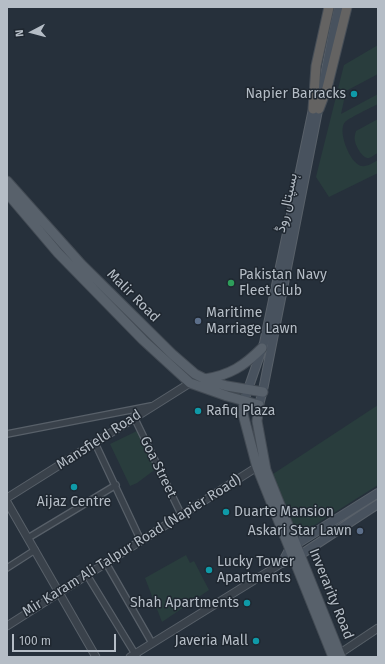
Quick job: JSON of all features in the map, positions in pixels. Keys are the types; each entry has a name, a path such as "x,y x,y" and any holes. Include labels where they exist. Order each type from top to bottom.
{"highway":[{"path":"316,109 316,66 329,7"},
{"path":"316,109 327,88 347,7"}],"main road":[{"name":"ہسپتال روڈ","path":"259,405 263,392 334,7"},
{"name":"ہسپتال روڈ","path":"321,79 339,7"},
{"name":"ہسپتال روڈ","path":"244,401 262,348 316,109"},
{"name":"Malir Road","path":"7,181 81,264 172,354 195,374 203,379 227,386 263,392"},
{"name":"Malir Road","path":"7,194 58,253 143,340 190,383 259,405"},
{"path":"203,379 234,371 247,362 262,348"},
{"name":"Inverarity Road","path":"244,401 243,414 257,467 293,546"},
{"name":"Inverarity Road","path":"259,405 257,421 266,470 297,557 337,656"},
{"path":"282,563 293,546 378,493"},
{"path":"282,563 297,557 378,504"}],"street":[{"name":"Mansfield Road","path":"7,498 190,383"},
{"path":"7,434 153,406"},
{"name":"Goa Street","path":"134,417 182,516"},
{"path":"95,443 141,541"},
{"name":"Mir Karam Ali Talpur Road (Napier Road)","path":"7,626 257,467"},
{"path":"28,538 116,485"},
{"path":"7,502 96,657"},
{"path":"7,568 35,550"},
{"path":"106,563 152,643"},
{"path":"87,575 134,656 152,643 282,563"},
{"path":"337,656 378,628"}],"green space":[{"path":"378,45 378,74 346,91 341,114 378,94 378,104 345,122 343,132 349,153 357,164 365,166 378,160 378,173 329,197 316,177 344,65"},
{"path":"378,119 378,153 370,158 367,158 362,155 357,146 355,139 356,131"},
{"path":"378,405 378,485 299,535 296,534 273,474"},
{"path":"139,430 157,468 137,483 130,486 110,444"},
{"path":"186,555 190,563 194,561 209,590 162,622 145,578"}],"place":[{"name":"Napier Barracks","path":"354,94"},
{"name":"Pakistan Navy Fleet Club","path":"231,283"},
{"name":"Maritime Marriage Lawn","path":"198,321"},
{"name":"Rafiq Plaza","path":"198,411"},
{"name":"Aijaz Centre","path":"74,487"},
{"name":"Duarte Mansion","path":"226,512"},
{"name":"Askari Star Lawn","path":"360,531"},
{"name":"Lucky Tower Apartments","path":"209,570"},
{"name":"Shah Apartments","path":"247,603"},
{"name":"Javeria Mall","path":"256,641"}]}
